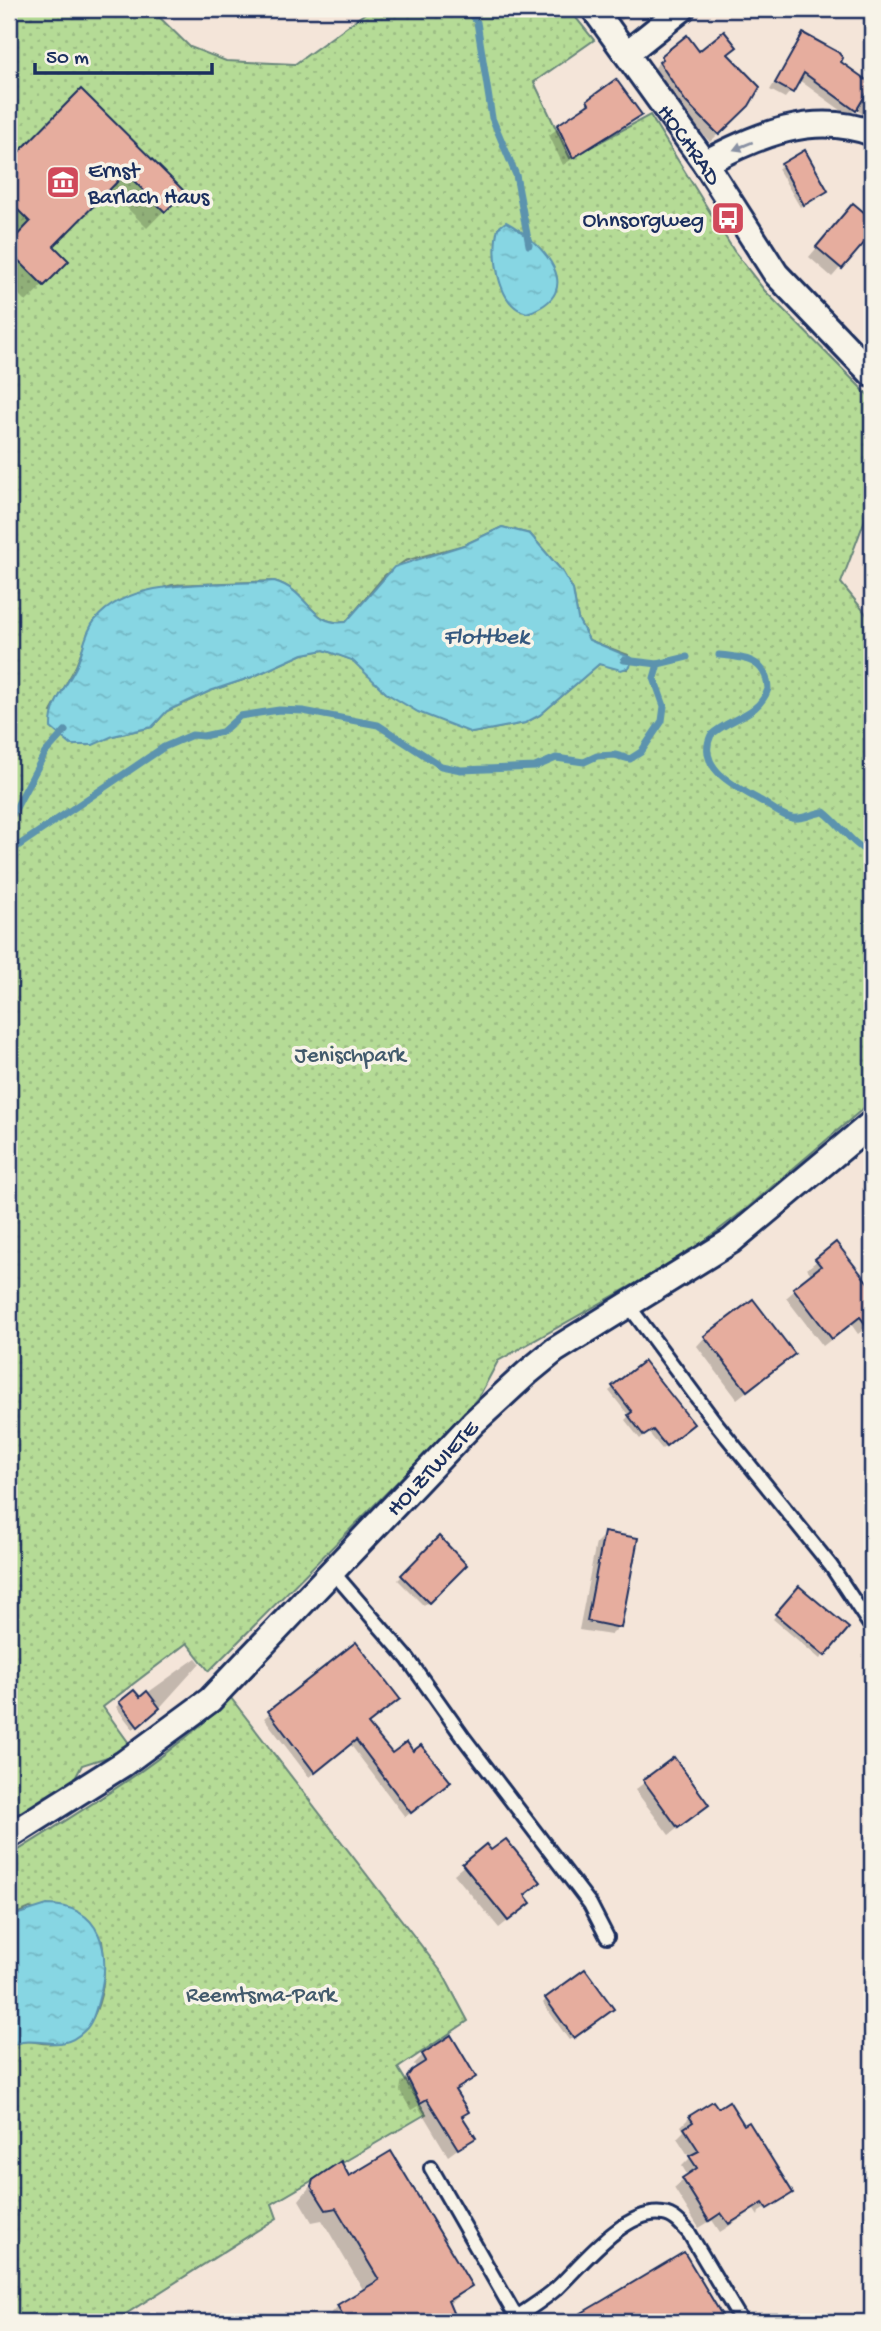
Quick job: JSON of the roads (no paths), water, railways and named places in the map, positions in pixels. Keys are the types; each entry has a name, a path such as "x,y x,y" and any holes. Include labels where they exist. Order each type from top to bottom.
{"street":[{"name":"HOCHRAD","path":"594,9 705,163 776,274 872,374"},
{"path":"626,53 682,9"},
{"path":"705,163 782,130 808,123 838,123 872,133"},
{"name":"HOLZTWIETE","path":"9,1836 123,1764 210,1700 474,1423 527,1373 555,1350 731,1241 872,1123"}],"lane":[{"path":"629,1306 715,1422 831,1566 872,1628"},
{"path":"332,1571 408,1659 463,1737 590,1903 607,1937"},
{"path":"431,2168 515,2321 557,2288 627,2223 645,2216 663,2214 678,2221 689,2233 742,2322"}],"water":[{"path":"506,222 533,241 545,254 557,280 555,293 546,304 527,313 509,300 503,290 496,264 498,228"},
{"name":"Flottbek","path":"502,527 530,534 562,571 573,590 578,619 589,640 632,658 630,667 621,670 599,664 540,715 525,723 472,733 418,712 386,693 352,660 324,650 303,654 252,677 210,691 167,711 152,727 113,736 93,745 71,745 51,728 56,702 77,665 86,636 95,620 111,605 131,595 179,586 274,581 295,592 325,619 346,622 394,567 464,545"},
{"path":"47,1905 66,1907 80,1913 91,1922 98,1934 103,1948 104,1964 98,2002 90,2024 74,2038 56,2043 29,2041 9,2047 9,1917"}],"waterway":[{"path":"466,9 477,22 492,118 516,175 529,245"},
{"name":"Flottbek","path":"719,655 745,659 758,666 767,679 768,689 764,698 751,711 711,735 709,758 714,767 732,784 788,817 800,818 824,812 859,846 872,854"},
{"name":"Flottbek","path":"9,852 164,747 192,735 222,732 240,716 279,710 303,711 378,725 441,766 461,770 535,767 556,758 584,762 597,756 615,755 630,759 641,752 662,721 664,706 654,678 658,664 687,657"},
{"name":"Flottbek","path":"624,660 658,664"},
{"name":"Flottbek","path":"9,821 45,753 65,731"}],"place":[{"name":"Ernst Barlach Haus","path":"63,182"},
{"name":"Ohnsorgweg","path":"728,218"}],"park label":[{"name":"Jenischpark","path":"350,1053"},
{"name":"Reemtsma-Park","path":"261,1993"}]}
